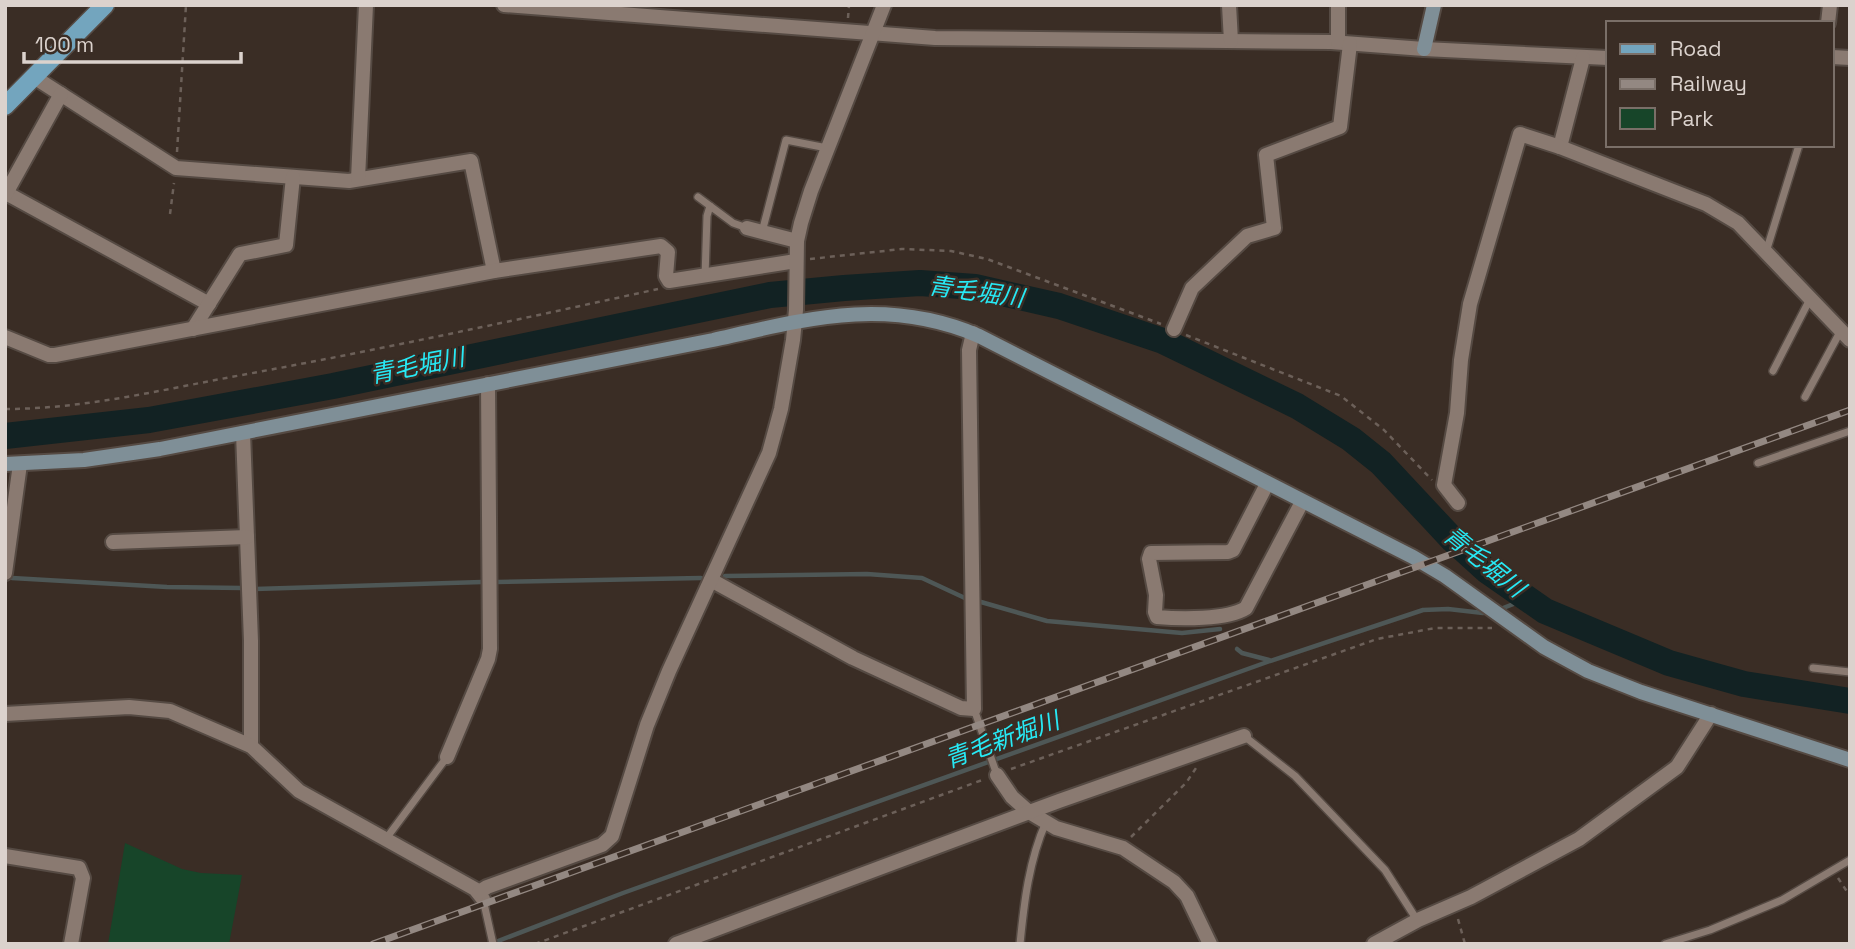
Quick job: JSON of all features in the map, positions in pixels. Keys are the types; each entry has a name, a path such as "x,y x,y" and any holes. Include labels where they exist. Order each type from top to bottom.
{"main road":[{"path":"5,106 105,5"}],"street":[{"path":"358,179 366,5"},
{"path":"504,5 935,38 1344,43 1606,58"},
{"path":"5,714 129,706 163,709 251,746 299,791 481,895 487,887 608,841 647,724 769,453 781,409 796,316 797,241 808,199 884,5"},
{"path":"1229,5 1231,41"},
{"path":"1174,329 1192,288 1247,236 1274,228 1266,155 1340,127 1344,43 1338,5"},
{"path":"1424,49 1434,5"},
{"path":"1560,147 1583,58"},
{"path":"34,77 176,168 349,181 471,161 494,271"},
{"path":"61,94 10,173 6,194 209,304"},
{"path":"1458,503 1444,485 1457,413 1461,360 1470,304 1520,134 1706,204 1738,223 1845,336"},
{"path":"193,329 240,254 286,245 293,177"},
{"path":"747,228 797,241"},
{"path":"5,337 55,355 494,271 661,246 668,252 668,281 796,267"},
{"path":"5,573 13,464 120,456 243,433 713,340 796,316 895,314 940,322 973,333 1413,557 1476,600 1502,624 1562,659 1641,692 1850,760"},
{"path":"711,580 853,658 961,708 974,709 969,350 973,333"},
{"path":"447,757 490,649 488,384"},
{"path":"243,433 251,641 251,746"},
{"path":"1267,484 1233,550 1151,553 1149,559 1156,595 1154,612 1157,617 1186,620 1238,613 1246,608 1302,502"},
{"path":"113,542 247,537"},
{"path":"1374,944 1418,920 1454,906 1579,839 1677,767 1711,714"},
{"path":"676,944 1244,736"},
{"path":"997,774 1012,797 1029,813 1056,828 1123,848 1174,882 1187,896 1210,944"},
{"path":"5,856 79,868 83,878 71,944"}],"lane":[{"path":"762,232 786,140 827,148"},
{"path":"1766,253 1798,147"},
{"path":"698,197 733,223 747,228"},
{"path":"705,277 707,216 710,206"},
{"path":"1773,371 1810,299"},
{"path":"1805,397 1845,336"},
{"path":"1758,463 1850,431"},
{"path":"1813,668 1850,672"},
{"path":"974,709 997,774"},
{"path":"1244,736 1296,776 1385,870 1418,920"},
{"path":"384,840 447,757"},
{"path":"1020,944 1036,844 1046,822"},
{"path":"1665,944 1710,930 1782,900 1850,860"},
{"path":"481,895 493,944"}],"path":[{"path":"170,214 176,168 186,5"},
{"path":"796,267 902,248 951,251 986,259 1174,329 1341,396 1384,430 1435,483 1444,485"},
{"path":"5,410 105,401 403,345 662,288 668,281"},
{"path":"535,944 997,774 1377,639 1435,628 1502,624"},
{"path":"1123,848 1127,840 1186,783 1204,750"},
{"path":"1833,872 1850,896"},
{"path":"1454,906 1465,944"}],"green space":[{"path":"125,843 182,869 242,875 229,944 108,944"}],"waterway":[{"name":"青毛堀川","path":"5,436 149,420 333,386 770,295 920,283 975,287 1059,306 1163,341 1297,406 1351,439 1381,463 1453,540 1486,570 1545,611 1669,663 1744,684 1850,701"},
{"path":"725,576 867,574 922,578 967,599"},
{"path":"12,578 167,587 242,588"},
{"path":"497,582 701,578"},
{"path":"255,589 482,582"},
{"name":"青毛新堀川","path":"1498,610 1529,598"},
{"path":"981,602 1047,621 1182,633 1220,629"},
{"name":"青毛新堀川","path":"493,943 623,893 1270,661 1423,610 1489,612"},
{"path":"1237,649 1242,653 1269,660"}],"railway":[{"path":"373,944 1850,410"}]}
